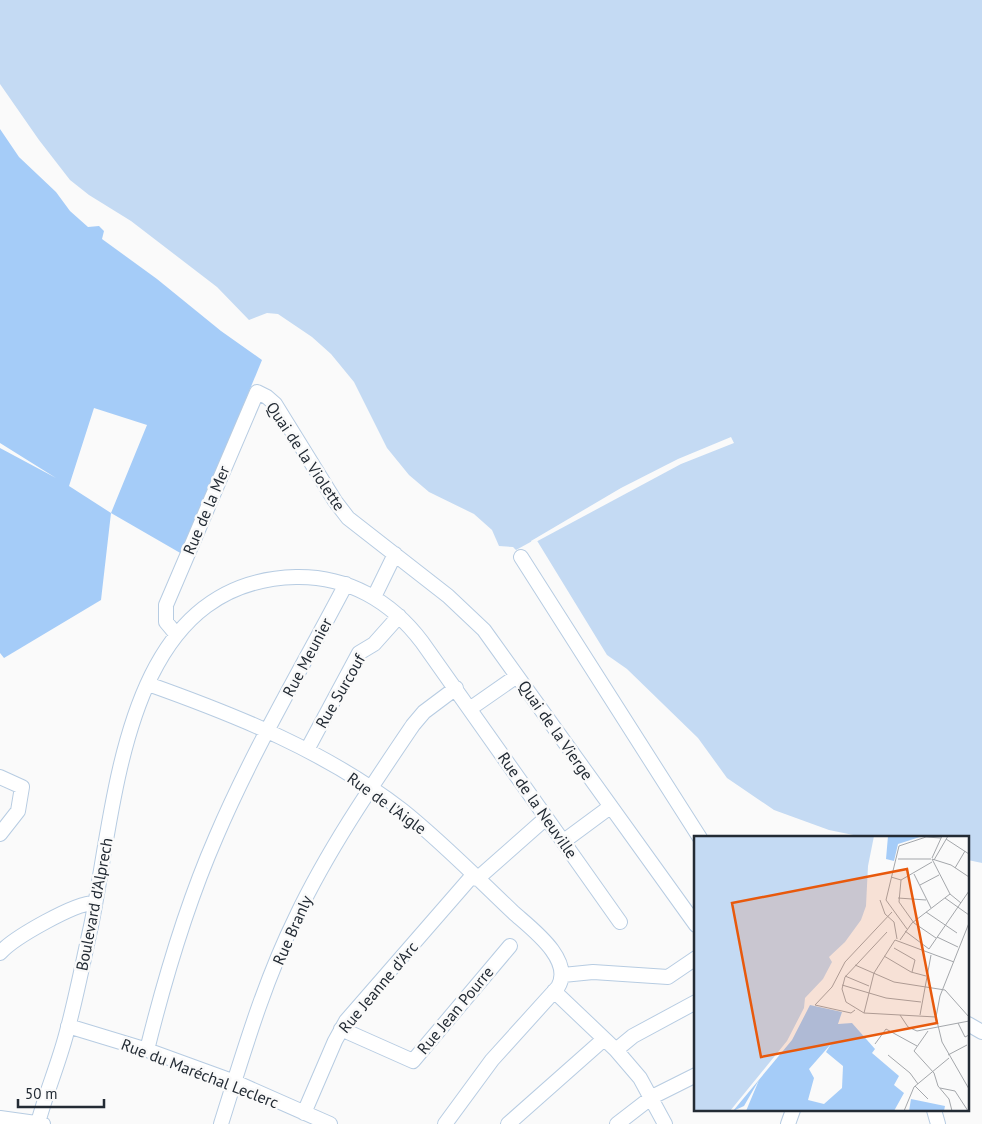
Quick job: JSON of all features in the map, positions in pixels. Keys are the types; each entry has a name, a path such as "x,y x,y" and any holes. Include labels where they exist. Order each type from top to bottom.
{"street":[{"name":"Rue de la Mer","path":"176,634 166,622 166,605 256,392 264,395"},
{"name":"Quai de la Violette","path":"264,395 275,404 344,513 352,522 395,554"},
{"path":"374,597 395,554"},
{"name":"Quai de la Vierge","path":"395,554 468,613 490,638 694,922"},
{"path":"522,557 699,836"},
{"name":"Boulevard d'Alprech","path":"41,1124 68,1026 95,903 120,768 148,684 165,650 176,634 208,603 230,590 246,584 300,577 328,579 346,584"},
{"name":"Rue de la Neuville","path":"346,584 374,597 399,616 415,632 471,708 620,922"},
{"name":"Rue Meunier","path":"147,1050 165,980 187,911 224,818 268,730 346,584"},
{"name":"Rue Surcouf","path":"306,750 359,653 374,644 399,616"},
{"path":"471,708 517,676"},
{"name":"Rue de l'Aigle","path":"148,684 215,708 268,730 306,750 371,789 409,816 548,947 561,965 563,976"},
{"name":"Rue Branly","path":"221,1124 269,981 295,918 319,873 371,789 418,719 456,688"},
{"path":"0,777 22,787 18,811 0,834"},
{"path":"564,841 610,807"},
{"name":"Rue Jeanne d'Arc","path":"304,1112 341,1029 475,877 546,818"},
{"path":"0,953 14,940 42,925 83,904 95,903"},
{"name":"Rue Jean Pourre","path":"341,1029 413,1061 510,946"},
{"path":"445,1124 492,1060 554,991 563,976 593,972 668,977 694,959"},
{"path":"554,991 616,1050 640,1078 665,1124"},
{"path":"616,1050 633,1036 694,1003"},
{"path":"970,1025 982,1032"},
{"name":"Rue du Maréchal Leclerc","path":"68,1026 147,1050 234,1082 330,1124"},
{"path":"508,1124 604,1039"},
{"path":"617,1124 652,1097 694,1076"},
{"path":"788,1124 792,1112"},
{"path":"0,1118 41,1124"}],"shaded area":[{"path":"0,0 982,0 982,863 970,860 970,836 858,836 829,830 774,810 727,778 698,738 627,669 607,655 536,539 516,550 513,547 499,546 492,530 474,514 429,492 409,475 387,448 354,382 331,354 312,337 278,314 267,313 249,320 217,287 131,221 89,195 70,180 0,84"},
{"path":"0,129 19,157 56,192 70,211 88,227 99,226 104,231 102,239 157,279 221,331 262,360 182,554 111,513 101,600 4,658 0,653 0,448 56,478 0,443","holes":["94,408 147,425 111,513 69,486"]}],"pier":[{"path":"731,437 734,443 681,464 532,544 531,541 621,488 678,459"}]}
